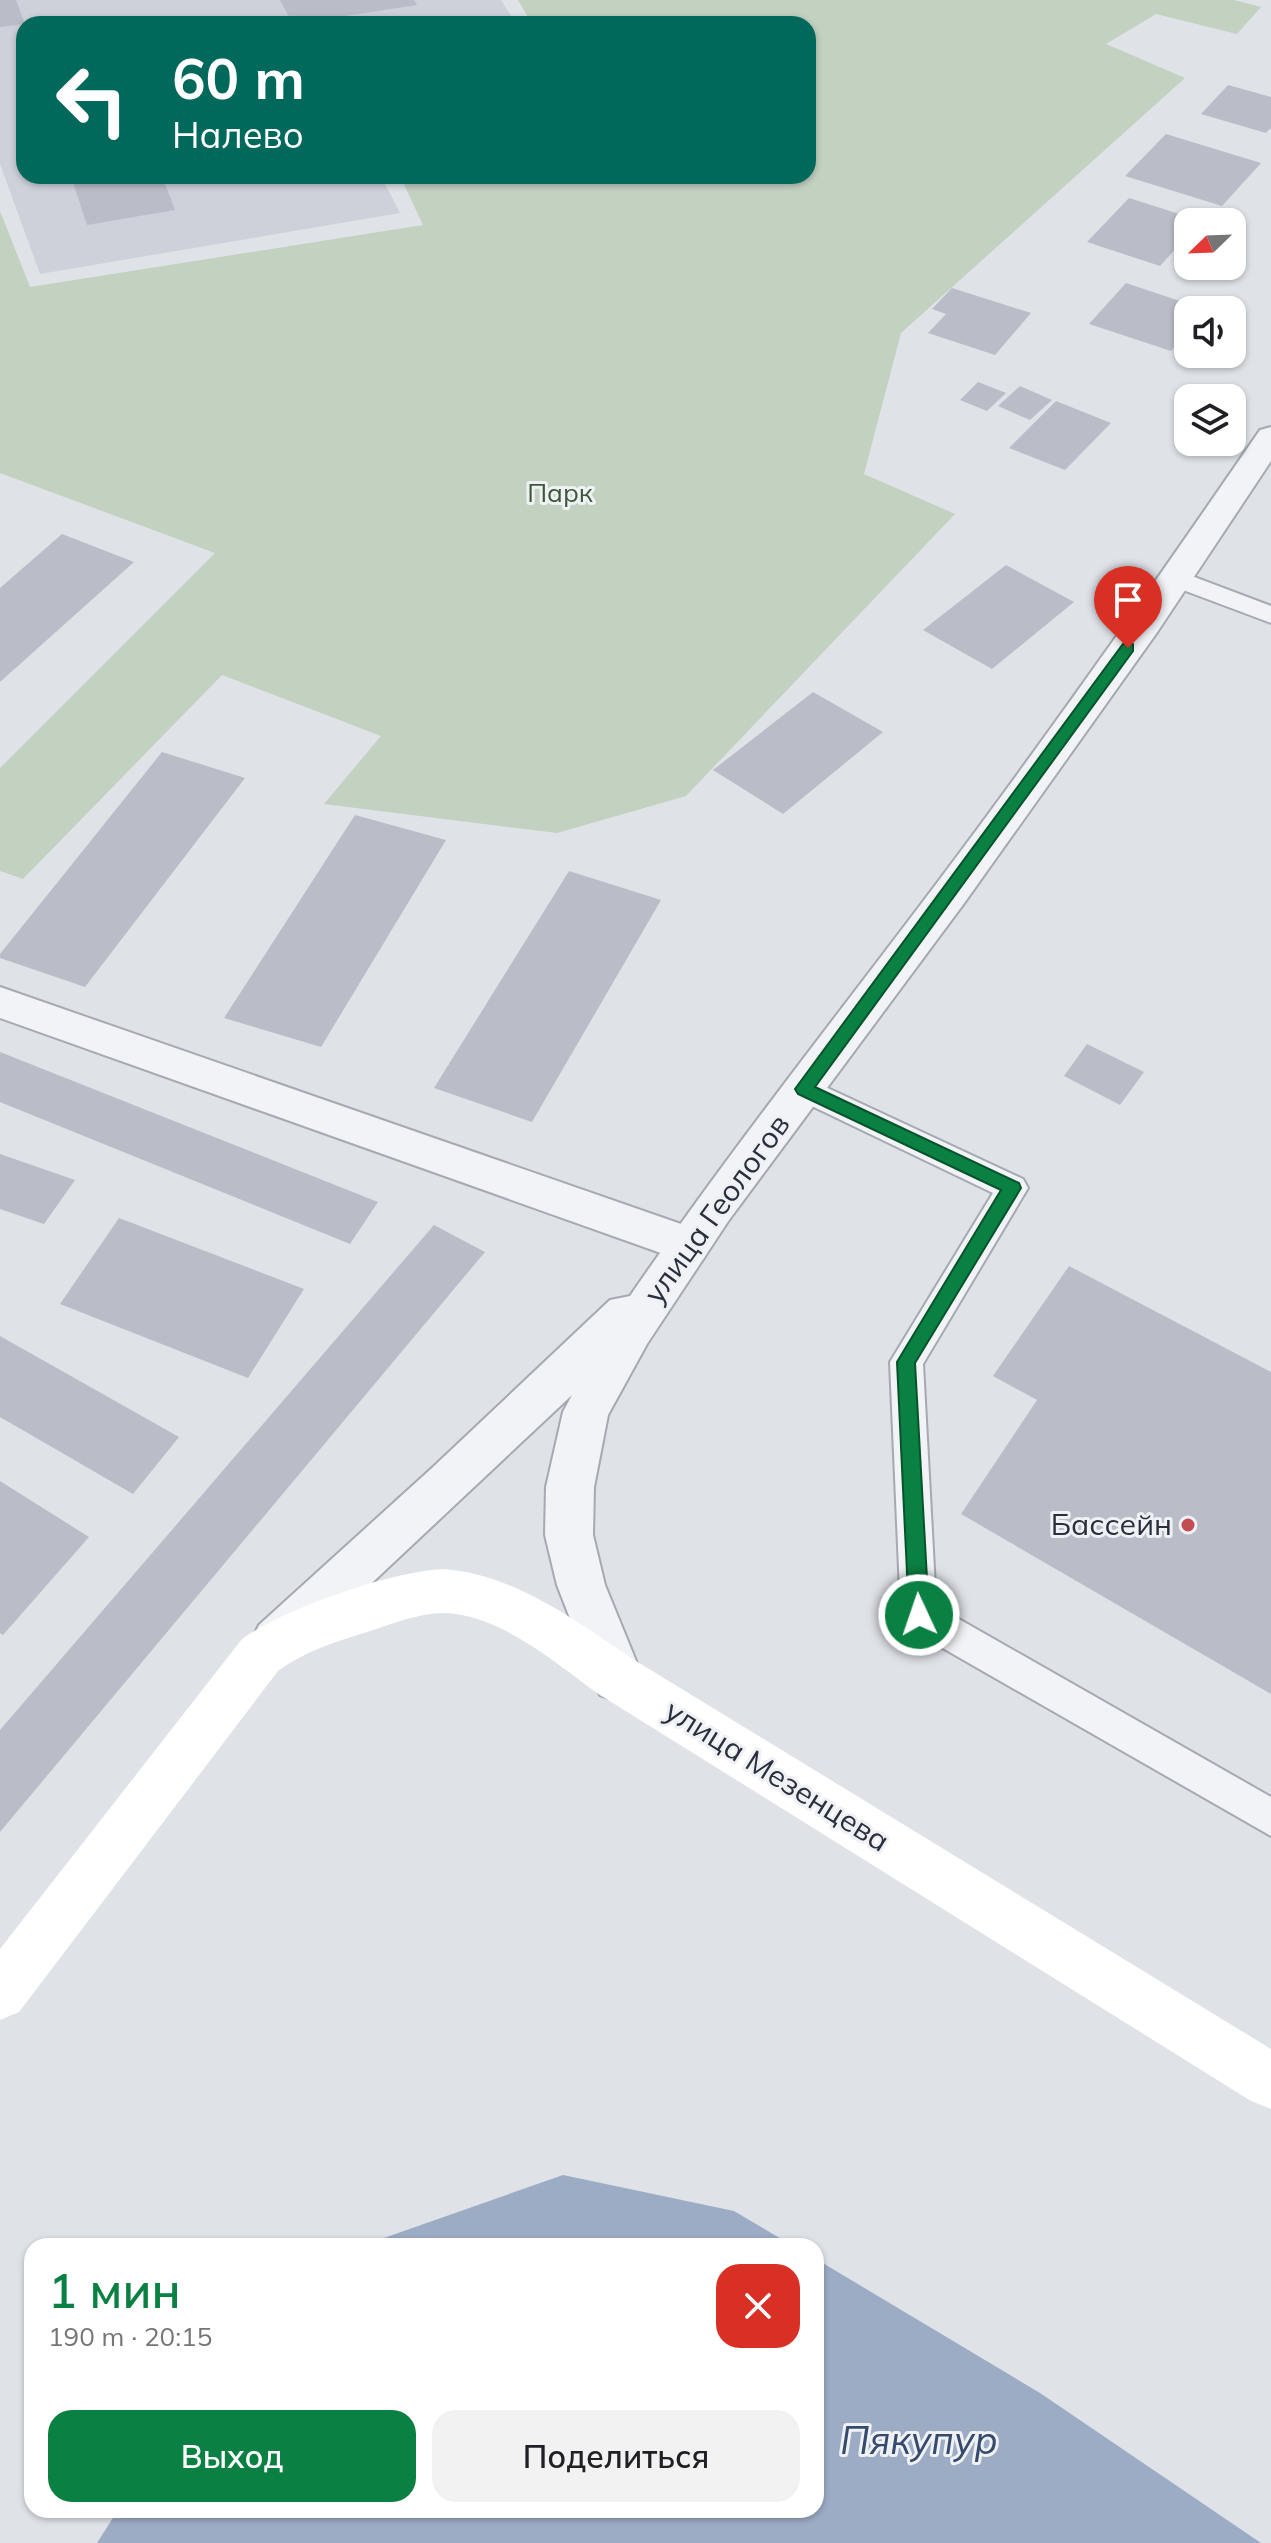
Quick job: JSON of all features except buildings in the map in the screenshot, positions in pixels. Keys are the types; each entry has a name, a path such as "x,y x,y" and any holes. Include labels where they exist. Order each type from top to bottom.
{"main road":[{"name":"улица Мезенцева","path":"0,1993 260,1655 282,1638 313,1626 407,1597 443,1590 483,1598 540,1626 618,1678 1271,2081"}],"street":[{"name":"улица Геологов","path":"618,1678 578,1573 569,1535 570,1487 586,1412 631,1331 680,1257 960,879 1176,578 1271,437"},
{"path":"0,1002 680,1257 449,1483 260,1655"}],"lane":[{"path":"1176,578 1271,615"},
{"path":"804,1089 1012,1188 906,1362 919,1615 1271,1818"}],"shaded area":[{"path":"0,0 501,0 511,16 16,16 16,184 385,184 400,213 40,274 0,164"}],"green space":[{"name":"Парк","path":"518,0 1234,0 1261,7 1237,34 1156,14 1106,44 1185,78 901,333 864,474 955,514 686,796 557,833 324,804 381,736 222,675 23,879 0,871 0,768 215,553 0,473 0,211 30,287 423,225 404,184 816,184 816,16 527,16"}],"water":[{"path":"563,2175 734,2211 780,2238 384,2238"},
{"name":"Пякупур","path":"824,2264 1040,2393 1261,2543 97,2543 113,2518 824,2518"}],"place":[{"name":"Бассейн","path":"1188,1525"}],"route":[{"path":"919,1615 906,1362 1012,1188 804,1089 1128,648"}]}
